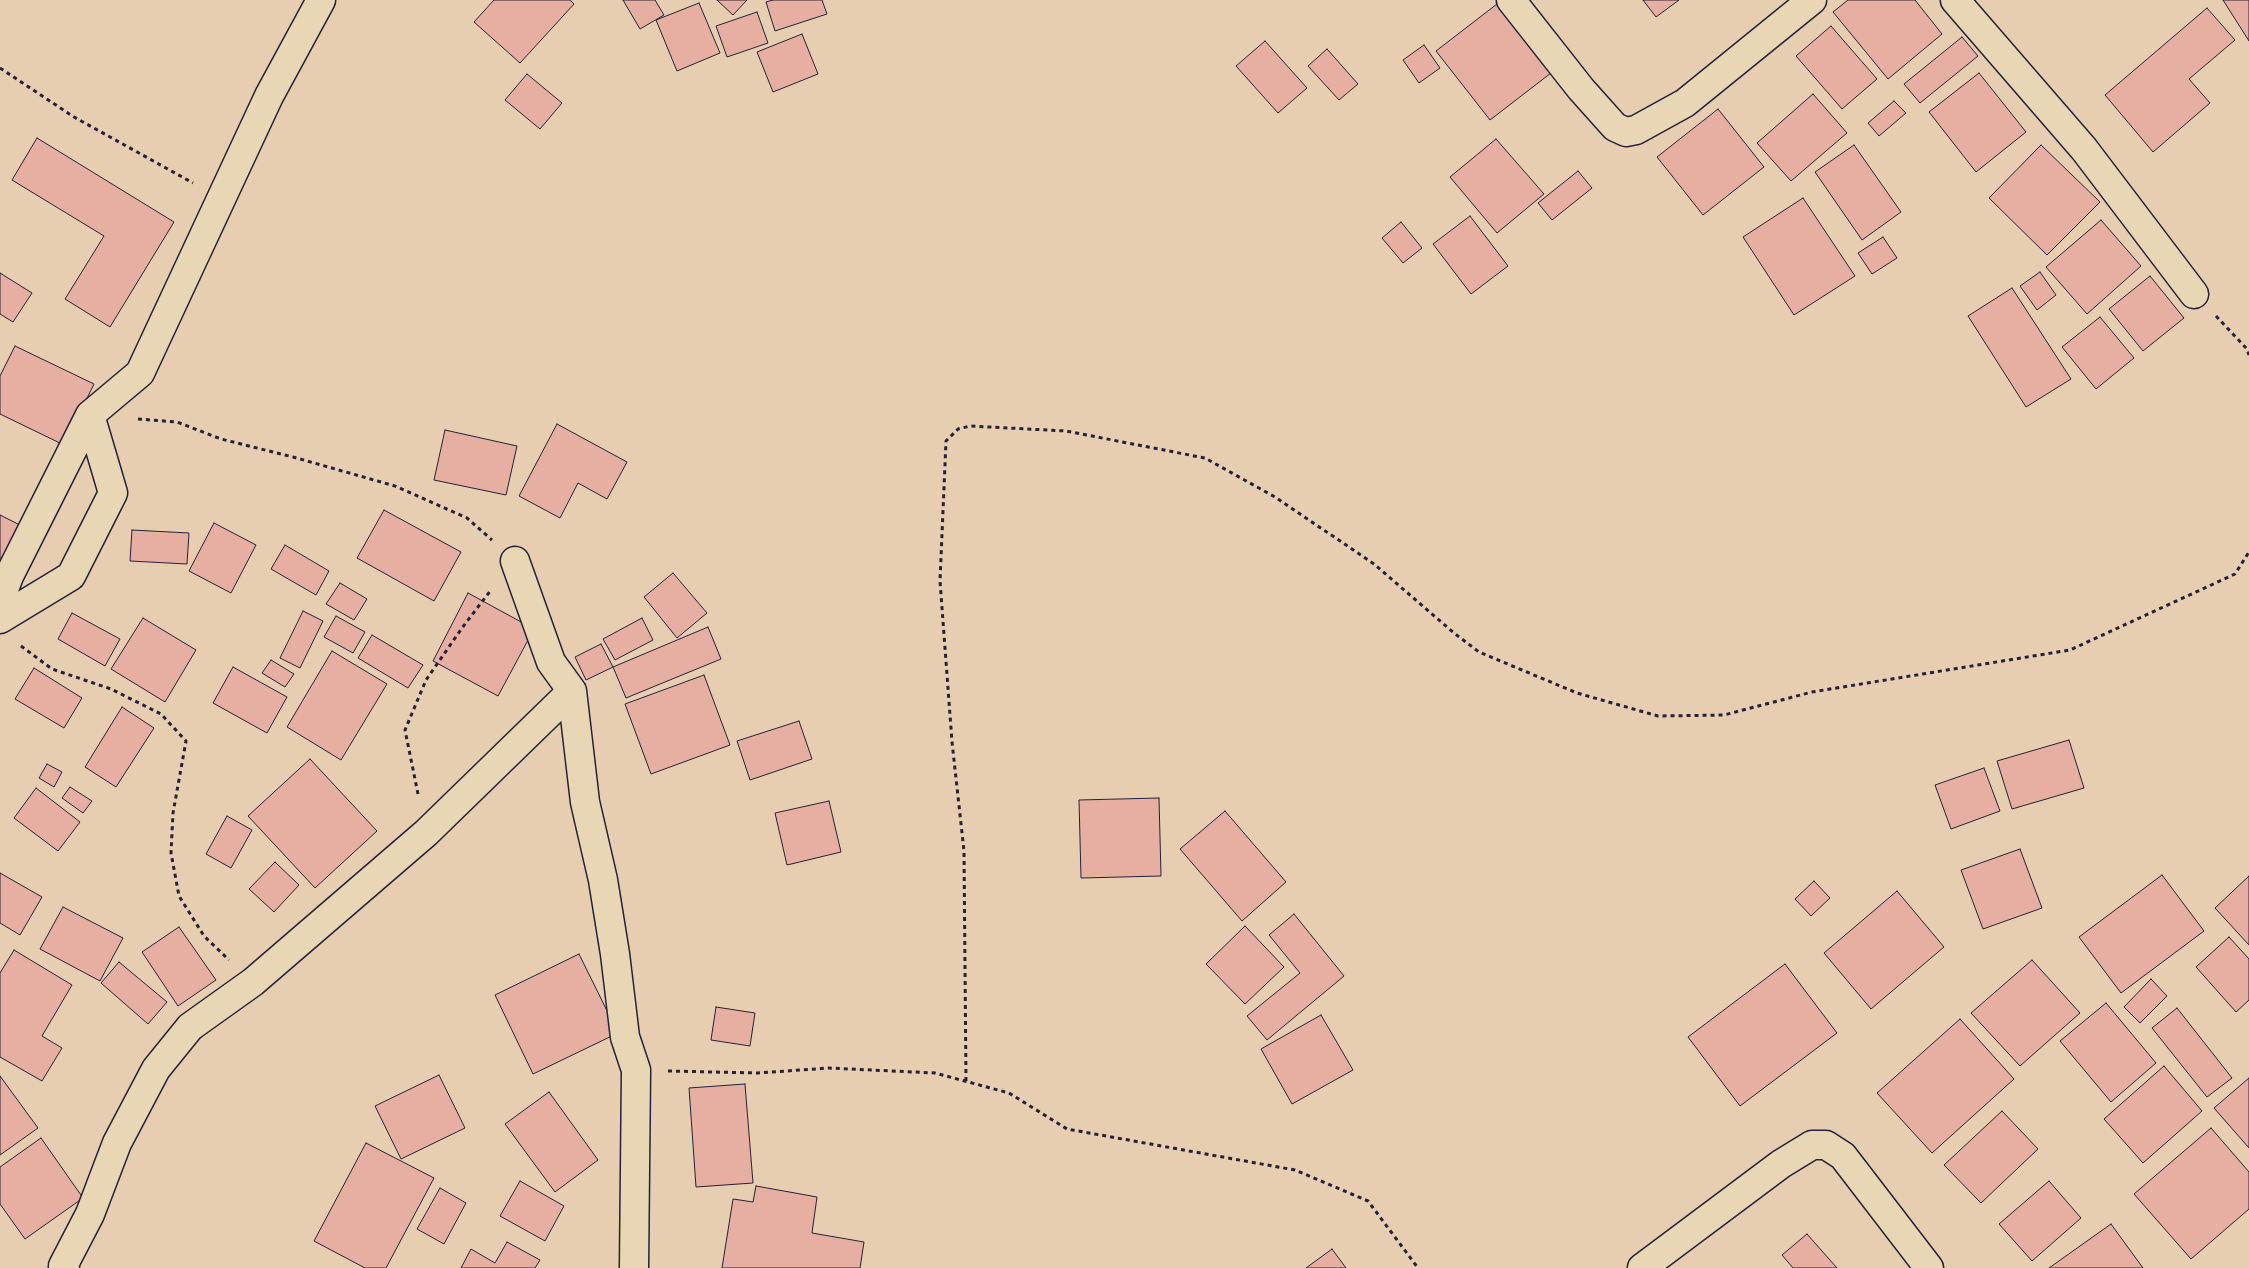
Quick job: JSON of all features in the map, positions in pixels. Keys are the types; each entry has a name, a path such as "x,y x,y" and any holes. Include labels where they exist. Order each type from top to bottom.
{"street":[{"path":"0,600 9,576 90,415 140,373 269,96 321,0"},
{"path":"1512,0 1581,89 1615,127 1626,132 1636,130 1685,103 1812,0"},
{"path":"1955,0 2084,149 2194,294"},
{"path":"0,619 71,576 113,493 90,415"},
{"path":"515,561 550,662 572,691 585,802 603,880 615,954 625,1037 636,1070 634,1268"},
{"path":"64,1268 63,1266 90,1214 117,1143 156,1069 190,1027 253,982 426,833 572,691"},
{"path":"1642,1268 1781,1164 1812,1145 1826,1145 1843,1156 1929,1268"}],"path":[{"path":"0,68 74,117 221,199"},
{"path":"2194,294 2247,349 2249,355"},
{"path":"90,415 177,422 221,439 293,456 395,486 467,518 515,561 462,628 426,680 405,730 426,833"},
{"path":"966,1081 964,851 952,742 940,581 946,441 958,429 970,426 1066,431 1205,458 1275,497 1374,564 1479,652 1577,693 1658,716 1724,715 1812,692 2070,650 2235,574 2249,552"},
{"path":"15,641 52,669 111,689 161,714 186,741 173,813 170,853 179,896 204,936 253,982"},
{"path":"636,1070 758,1073 829,1068 935,1073 1009,1093 1067,1129 1295,1170 1368,1201 1418,1268"}],"building":[{"path":"494,0 570,0 574,4 520,63 474,22"},
{"path":"623,0 655,0 664,15 640,29"},
{"path":"717,0 747,0 733,15"},
{"path":"773,0 822,0 827,14 775,31 766,2"},
{"path":"1643,0 1679,0 1656,17"},
{"path":"1848,0 1915,0 1942,34 1888,79 1833,12"},
{"path":"2223,0 2249,0 2249,41"},
{"path":"699,3 720,53 677,71 656,20"},
{"path":"1497,4 1551,73 1490,120 1436,51"},
{"path":"2207,8 2235,40 2189,79 2210,103 2153,152 2105,95"},
{"path":"757,12 768,43 727,57 716,26"},
{"path":"1831,26 1877,79 1842,109 1796,56"},
{"path":"802,34 818,74 773,92 757,52"},
{"path":"1962,37 1978,56 1920,103 1904,84"},
{"path":"1265,41 1307,88 1278,113 1236,66"},
{"path":"1424,45 1440,68 1419,83 1403,60"},
{"path":"1327,49 1358,84 1339,100 1308,66"},
{"path":"1979,73 2026,132 1976,172 1929,112"},
{"path":"527,74 562,103 540,129 505,100"},
{"path":"1813,94 1847,133 1791,181 1757,143"},
{"path":"1894,101 1906,113 1879,136 1868,123"},
{"path":"1718,109 1764,167 1703,215 1657,157"},
{"path":"37,138 174,222 110,327 65,299 104,236 12,180"},
{"path":"1496,139 1544,194 1497,233 1450,177"},
{"path":"1854,145 1901,212 1862,240 1815,172"},
{"path":"2041,145 2100,202 2047,255 1989,198"},
{"path":"1578,171 1592,188 1552,220 1538,203"},
{"path":"1803,198 1855,276 1794,315 1743,237"},
{"path":"1470,216 1508,266 1471,294 1433,244"},
{"path":"2101,220 2141,266 2087,314 2046,267"},
{"path":"1401,222 1422,248 1403,263 1382,238"},
{"path":"1883,237 1897,258 1872,274 1858,253"},
{"path":"2040,272 2056,295 2037,310 2020,286"},
{"path":"0,273 32,293 13,322 0,314"},
{"path":"2150,276 2184,318 2143,351 2109,309"},
{"path":"2012,288 2071,379 2026,407 1968,316"},
{"path":"2100,317 2134,358 2096,389 2062,347"},
{"path":"15,346 94,384 64,445 0,414 0,376"},
{"path":"557,424 627,462 607,499 578,483 560,518 519,496"},
{"path":"445,430 517,446 506,495 434,480"},
{"path":"384,510 461,552 434,601 357,558"},
{"path":"0,515 34,532 0,600"},
{"path":"214,523 256,545 231,593 189,571"},
{"path":"132,530 189,533 187,564 130,561"},
{"path":"285,545 329,571 316,595 271,569"},
{"path":"673,573 707,613 677,638 644,597"},
{"path":"340,583 367,599 354,620 326,604"},
{"path":"468,593 534,629 498,696 433,661"},
{"path":"303,611 323,621 300,668 280,658"},
{"path":"72,613 120,639 105,666 58,639"},
{"path":"336,616 365,632 353,653 324,637"},
{"path":"143,618 196,650 165,702 111,669"},
{"path":"642,618 653,640 615,660 603,639"},
{"path":"708,627 721,659 626,698 613,667"},
{"path":"372,635 423,665 408,688 358,658"},
{"path":"601,644 613,667 586,680 575,657"},
{"path":"332,651 387,684 341,760 287,727"},
{"path":"271,660 294,674 285,687 262,673"},
{"path":"233,667 287,697 267,733 213,703"},
{"path":"34,668 82,698 64,728 15,699"},
{"path":"704,675 730,745 651,774 625,704"},
{"path":"122,707 154,728 116,787 85,767"},
{"path":"799,721 812,759 750,780 737,741"},
{"path":"2069,740 2084,788 2012,809 1997,761"},
{"path":"310,759 377,831 315,888 248,816"},
{"path":"47,764 62,772 54,787 39,778"},
{"path":"1984,768 2000,811 1951,829 1935,785"},
{"path":"70,787 92,801 83,813 62,798"},
{"path":"36,788 80,822 58,851 14,818"},
{"path":"1159,798 1161,876 1081,878 1079,800"},
{"path":"829,801 841,852 787,865 775,813"},
{"path":"1225,811 1286,882 1242,921 1180,849"},
{"path":"227,816 252,830 231,868 206,854"},
{"path":"2020,849 2042,908 1983,929 1961,870"},
{"path":"275,862 299,885 274,912 249,889"},
{"path":"0,873 42,897 20,935 0,923"},
{"path":"2162,875 2204,931 2121,993 2079,937"},
{"path":"2249,876 2249,945 2215,908"},
{"path":"1814,881 1830,898 1811,916 1795,899"},
{"path":"1897,891 1944,947 1871,1009 1824,953"},
{"path":"63,907 123,938 100,981 40,949"},
{"path":"1294,914 1344,976 1267,1040 1247,1016 1300,973 1269,935"},
{"path":"1245,926 1284,967 1245,1004 1206,964"},
{"path":"179,927 216,980 178,1006 142,952"},
{"path":"2229,937 2249,959 2249,1000 2236,1012 2196,967"},
{"path":"14,950 72,985 42,1036 62,1048 42,1081 0,1057 0,973"},
{"path":"579,954 618,1033 533,1074 495,995"},
{"path":"2032,960 2080,1013 2020,1066 1971,1013"},
{"path":"119,962 167,1002 148,1024 101,983"},
{"path":"1785,964 1837,1033 1740,1106 1688,1037"},
{"path":"2151,979 2167,996 2140,1023 2124,1007"},
{"path":"2106,1003 2156,1063 2111,1102 2060,1041"},
{"path":"716,1007 755,1013 750,1046 711,1040"},
{"path":"2177,1008 2232,1078 2207,1097 2152,1028"},
{"path":"1321,1015 1353,1070 1292,1104 1261,1049"},
{"path":"1960,1019 2014,1079 1932,1153 1877,1093"},
{"path":"2164,1066 2202,1111 2143,1163 2104,1119"},
{"path":"439,1075 465,1128 401,1159 375,1106"},
{"path":"0,1076 38,1128 0,1155"},
{"path":"2249,1078 2249,1148 2214,1108"},
{"path":"745,1084 753,1183 696,1187 689,1088"},
{"path":"549,1092 598,1160 555,1192 505,1124"},
{"path":"2002,1111 2038,1149 1981,1203 1944,1165"},
{"path":"2211,1128 2249,1172 2249,1209 2191,1259 2134,1194"},
{"path":"41,1138 83,1198 25,1239 0,1204 0,1167"},
{"path":"366,1143 434,1178 386,1268 365,1268 314,1241"},
{"path":"520,1181 564,1206 545,1241 500,1216"},
{"path":"2049,1181 2081,1218 2032,1261 1999,1224"},
{"path":"756,1186 817,1197 812,1233 864,1242 860,1268 722,1268 733,1199 753,1202"},
{"path":"440,1188 466,1203 444,1244 417,1229"},
{"path":"2111,1224 2143,1268 2049,1268"},
{"path":"1807,1234 1837,1268 1793,1268 1782,1255"},
{"path":"507,1242 540,1260 535,1268 461,1268 471,1249 495,1263"},
{"path":"1332,1249 1346,1268 1306,1268"}]}
